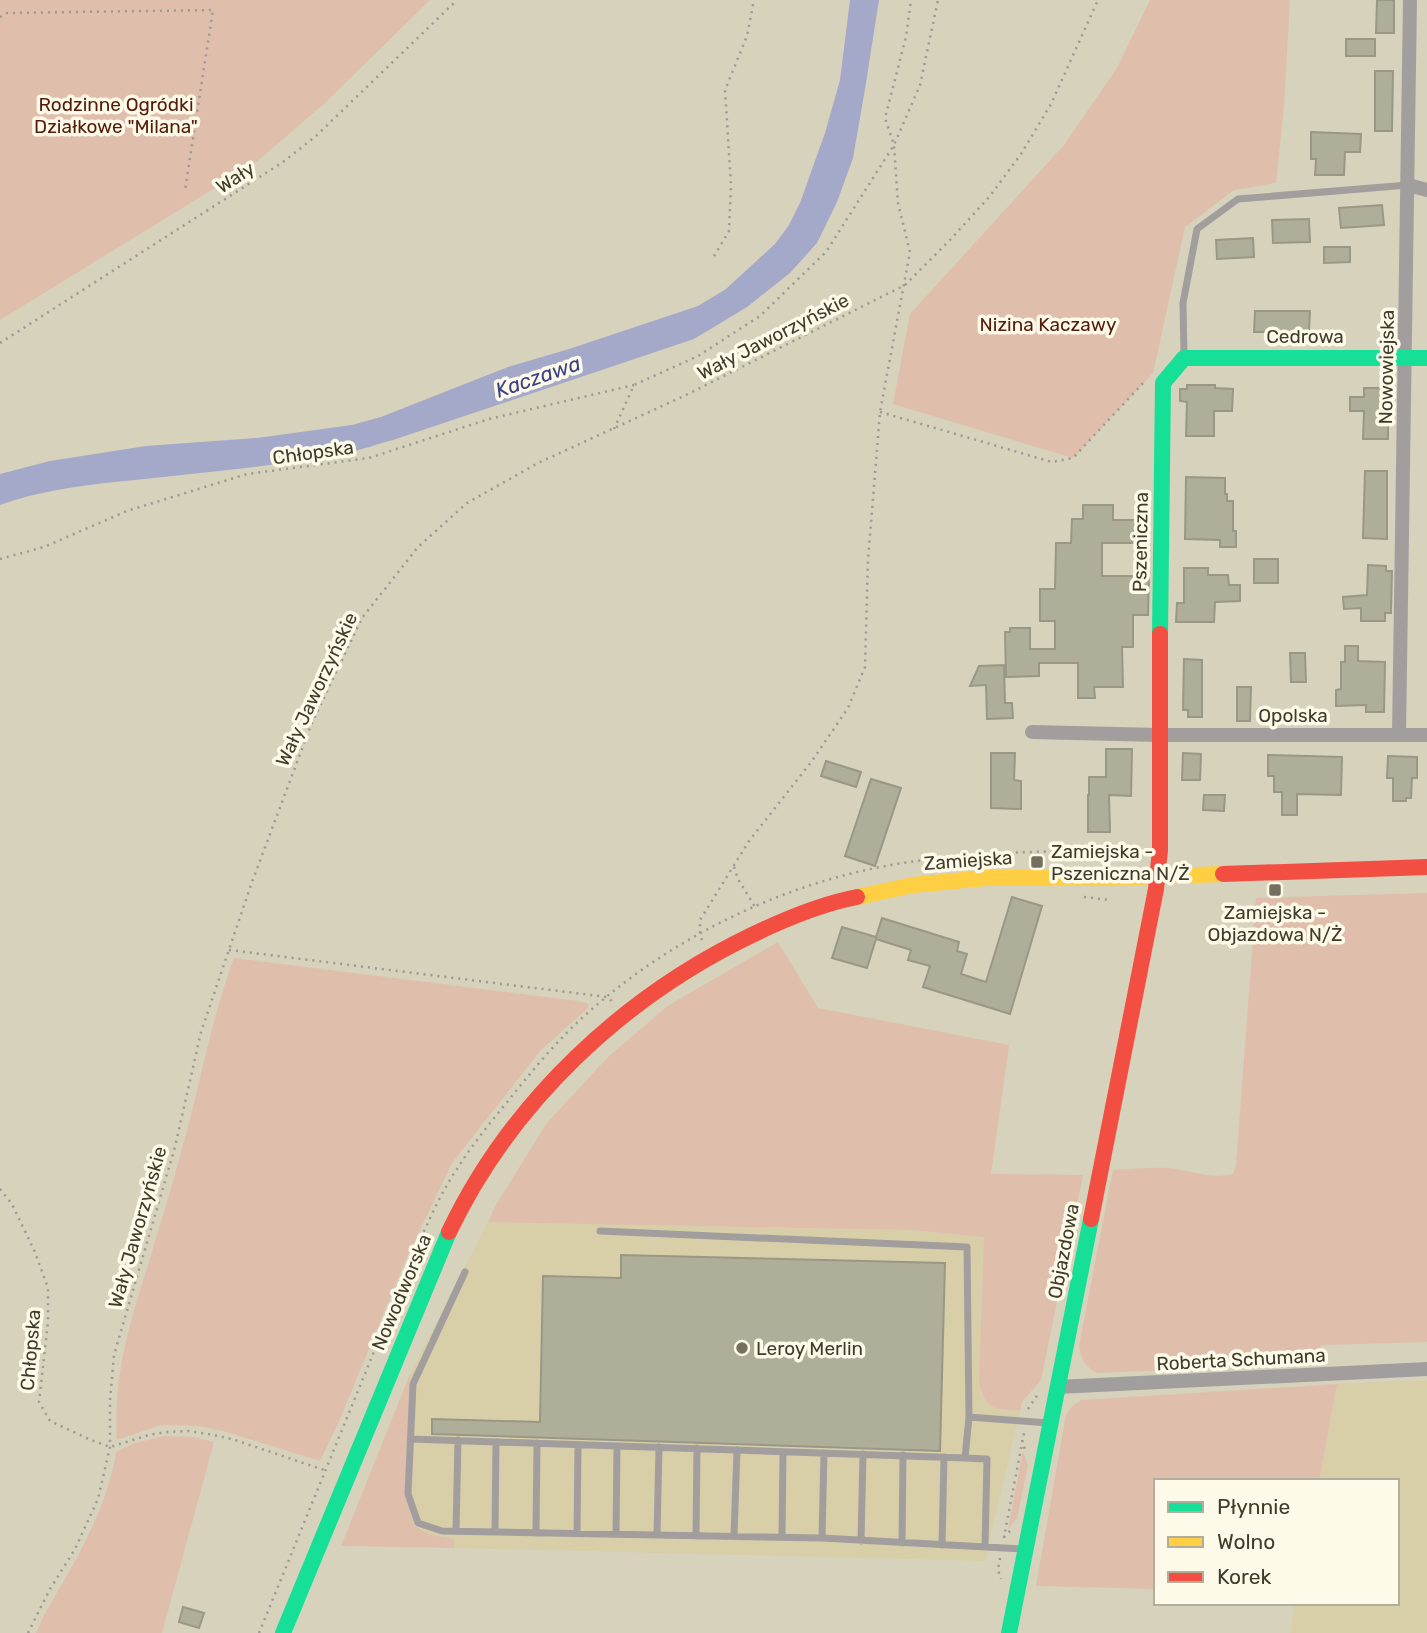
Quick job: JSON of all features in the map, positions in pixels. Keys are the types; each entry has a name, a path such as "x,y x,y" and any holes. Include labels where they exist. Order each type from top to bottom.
{"street":[{"name":"Nowowiejska","path":"1399,734 1410,0"},
{"path":"1408,185 1427,190"},
{"path":"1163,383 1184,358"},
{"name":"Cedrowa","path":"1184,358 1427,358"},
{"name":"Pszeniczna","path":"1157,877 1160,850 1163,383"},
{"path":"1032,732 1159,734"},
{"name":"Opolska","path":"1159,734 1427,735"},
{"name":"Zamiejska","path":"626,1012 653,991 708,956 764,928 835,902 914,885 1025,877 1157,877 1427,867"},
{"name":"Objazdowa","path":"1009,1633 1157,877"},
{"name":"Nowodworska","path":"283,1633 432,1272 467,1196 533,1105 593,1040 626,1012"},
{"name":"Roberta Schumana","path":"1058,1387 1427,1369"}],"lane":[{"path":"1184,358 1183,303 1197,229 1238,199 1408,185"},
{"path":"600,1231 967,1247 969,1417 965,1458"},
{"path":"465,1272 413,1384 408,1494 418,1523 442,1531 822,1538 1025,1549"},
{"path":"969,1417 1050,1423"},
{"path":"411,1439 987,1459 985,1547"},
{"path":"456,1531 458,1440"},
{"path":"495,1532 496,1442"},
{"path":"536,1532 537,1443"},
{"path":"577,1533 578,1445"},
{"path":"616,1534 617,1446"},
{"path":"657,1535 659,1447"},
{"path":"696,1536 697,1448"},
{"path":"734,1536 737,1450"},
{"path":"782,1537 783,1452"},
{"path":"822,1538 824,1453"},
{"path":"861,1541 863,1454"},
{"path":"902,1543 903,1455"},
{"path":"942,1545 944,1457"}],"path":[{"name":"Wały","path":"0,343 283,162 316,136 457,0"},
{"path":"714,256 729,231 731,185 725,90 747,36 754,0"},
{"path":"708,956 700,920 749,841 812,761 848,708 865,667 868,560 880,412 910,252 898,203 894,145 885,118 906,37 911,0"},
{"name":"Chłopska","path":"0,559 44,547 127,511 247,474 369,458 489,419 634,385 698,356 760,316 827,253 894,145 920,85 938,0"},
{"name":"Wały Jaworzyńskie","path":"28,1633 50,1589 75,1549 98,1499 110,1447 114,1354 176,1147 201,1032 252,882 311,725 362,618 418,547 467,503 538,463 614,429 905,285 990,196 1021,154 1051,104 1098,0"},
{"path":"0,17 7,13 213,10 186,190"},
{"path":"880,412 1052,462 1073,458 1144,382 1163,383"},
{"path":"614,429 634,385"},
{"path":"259,1633 418,1244 456,1170 486,1127 539,1062 580,1020 607,997 677,947 755,907 801,888 890,865 972,855 1108,850"},
{"path":"733,866 755,907"},
{"path":"229,950 607,997 626,1012"},
{"name":"Chłopska","path":"0,1189 12,1204 34,1250 48,1288 48,1322 39,1402 50,1420 110,1447"},
{"path":"110,1447 149,1435 189,1431 235,1440 347,1477"}],"shaded area":[{"path":"488,1222 912,1230 985,1237 979,1382 981,1395 988,1404 1002,1411 1020,1410 985,1561 454,1548 454,1539 431,1535 413,1525 405,1494 410,1374"},
{"path":"1427,1380 1427,1633 1290,1633 1295,1605 1399,1605 1399,1479 1319,1479 1337,1384"}],"green space":[{"name":"Rodzinne Ogródki Działkowe \"Milana\"","path":"0,0 430,0 326,102 254,164 0,320"},
{"name":"Nizina Kaczawy","path":"1150,0 1290,0 1284,106 1276,183 1234,190 1185,227 1153,373 1073,458 893,404 910,314 1064,145 1117,68"},
{"path":"1427,893 1427,1342 1322,1345 1311,1364 1097,1373 1084,1362 1079,1346 1113,1170 1161,1168 1208,1175 1233,1174 1236,1165 1256,898"},
{"path":"778,942 818,1008 1009,1045 991,1174 1083,1175 1041,1380 1022,1402 1020,1410 1004,1410 992,1406 984,1398 979,1382 984,1237 912,1230 488,1222 546,1124 609,1056 669,1005"},
{"path":"234,958 578,1001 587,1003 589,1007 540,1051 452,1163 406,1259 320,1461 198,1426 161,1425 117,1440 120,1371 129,1328"},
{"path":"410,1374 405,1494 413,1525 431,1535 454,1539 454,1548 341,1546"},
{"path":"1337,1384 1319,1479 1154,1479 1154,1589 1036,1586 1066,1415 1073,1405 1082,1400"},
{"path":"164,1436 194,1437 214,1442 162,1633 36,1633 93,1526 107,1490 116,1452 135,1443"},
{"path":"1023,1451 1028,1465 1017,1518 1008,1529"}],"water":[{"name":"Kaczawa","path":"850,0 879,0 853,158 837,202 817,243 790,273 747,307 694,339 352,452 76,487 37,494 0,505 0,474 50,461 146,446 257,438 352,425 381,417 508,367 698,306 726,289 775,244 800,203 825,133 840,80"}],"building":[{"path":"1377,0 1394,0 1394,33 1376,33"},
{"path":"1346,39 1375,39 1375,56 1346,56"},
{"path":"1375,71 1393,71 1392,131 1375,131"},
{"path":"1311,132 1361,134 1360,152 1345,152 1344,175 1315,175 1316,159 1311,159"},
{"path":"1382,205 1384,225 1341,228 1339,208"},
{"path":"1309,219 1310,242 1273,243 1272,220"},
{"path":"1253,238 1254,257 1217,259 1216,240"},
{"path":"1324,247 1350,247 1350,262 1324,263"},
{"path":"1255,311 1310,311 1309,332 1254,332"},
{"path":"1187,385 1215,385 1215,388 1233,389 1232,411 1214,411 1214,436 1186,436 1187,402 1180,401 1180,389 1187,389"},
{"path":"1364,388 1388,388 1388,439 1363,439 1364,411 1350,411 1350,397 1364,397"},
{"path":"1365,471 1387,471 1387,539 1363,538"},
{"path":"1186,477 1225,478 1227,501 1233,501 1236,547 1220,547 1220,540 1185,539"},
{"path":"1083,505 1113,505 1113,520 1138,520 1138,543 1102,543 1102,576 1149,576 1148,615 1133,615 1133,647 1122,647 1123,687 1094,687 1095,698 1078,698 1078,663 1039,663 1039,676 1006,677 1005,632 1010,632 1010,628 1030,628 1030,649 1055,649 1055,621 1040,621 1040,589 1055,589 1056,543 1071,543 1072,519 1083,519"},
{"path":"1254,559 1278,559 1278,583 1254,583"},
{"path":"1368,565 1386,566 1386,571 1392,571 1391,613 1385,613 1385,621 1361,621 1361,608 1344,609 1343,597 1367,595"},
{"path":"1184,568 1208,568 1208,575 1228,575 1229,585 1240,585 1240,601 1215,602 1214,622 1176,622 1177,603 1184,603"},
{"path":"1345,646 1358,646 1358,661 1385,662 1384,712 1366,712 1366,705 1336,706 1336,690 1341,689 1341,662 1345,662"},
{"path":"1290,653 1305,653 1306,682 1291,682"},
{"path":"1184,659 1202,660 1202,717 1188,717 1188,710 1183,710"},
{"path":"1004,665 1005,703 1012,703 1013,718 987,719 986,685 970,686 979,666"},
{"path":"1237,687 1251,687 1250,721 1237,721"},
{"path":"1106,749 1132,749 1131,796 1109,795 1110,832 1088,832 1089,777 1106,777"},
{"path":"991,753 1015,753 1014,780 1021,781 1021,809 991,808"},
{"path":"1183,753 1201,754 1200,780 1182,780"},
{"path":"1268,755 1342,757 1341,795 1297,794 1297,815 1282,815 1282,792 1274,792 1274,776 1268,776"},
{"path":"1388,756 1417,757 1417,778 1412,778 1411,798 1406,798 1406,801 1393,801 1393,778 1387,778"},
{"path":"826,761 861,772 856,787 821,776"},
{"path":"871,779 901,788 875,866 845,856"},
{"path":"1204,795 1225,795 1224,811 1203,810"},
{"path":"1012,897 1042,906 1010,1014 923,987 930,966 908,960 911,950 876,939 867,968 832,958 842,927 876,937 882,918 959,942 957,951 967,954 961,974 986,982"},
{"name":"Leroy Merlin","path":"621,1255 945,1263 940,1451 432,1434 432,1419 540,1422 543,1276 621,1278"},
{"path":"183,1607 204,1613 199,1628 179,1622"}],"traffic: fast":[{"path":"1160,634 1163,383 1184,358 1427,358"},
{"path":"1009,1633 1091,1219"},
{"path":"283,1633 449,1232"}],"traffic: slow":[{"path":"857,897 913,885 986,878 1111,878 1223,874"}],"traffic: jam":[{"path":"1091,1219 1156,889 1160,850 1160,634"},
{"path":"1223,874 1427,867"},
{"path":"449,1232 504,1139 538,1097 575,1058 616,1022 659,989 704,960 752,935 803,913 857,897"}],"place":[{"name":"Zamiejska - Pszeniczna N/Ż","path":"1037,862"},
{"name":"Zamiejska - Objazdowa N/Ż","path":"1275,890"},
{"name":"Leroy Merlin","path":"742,1348"}]}
